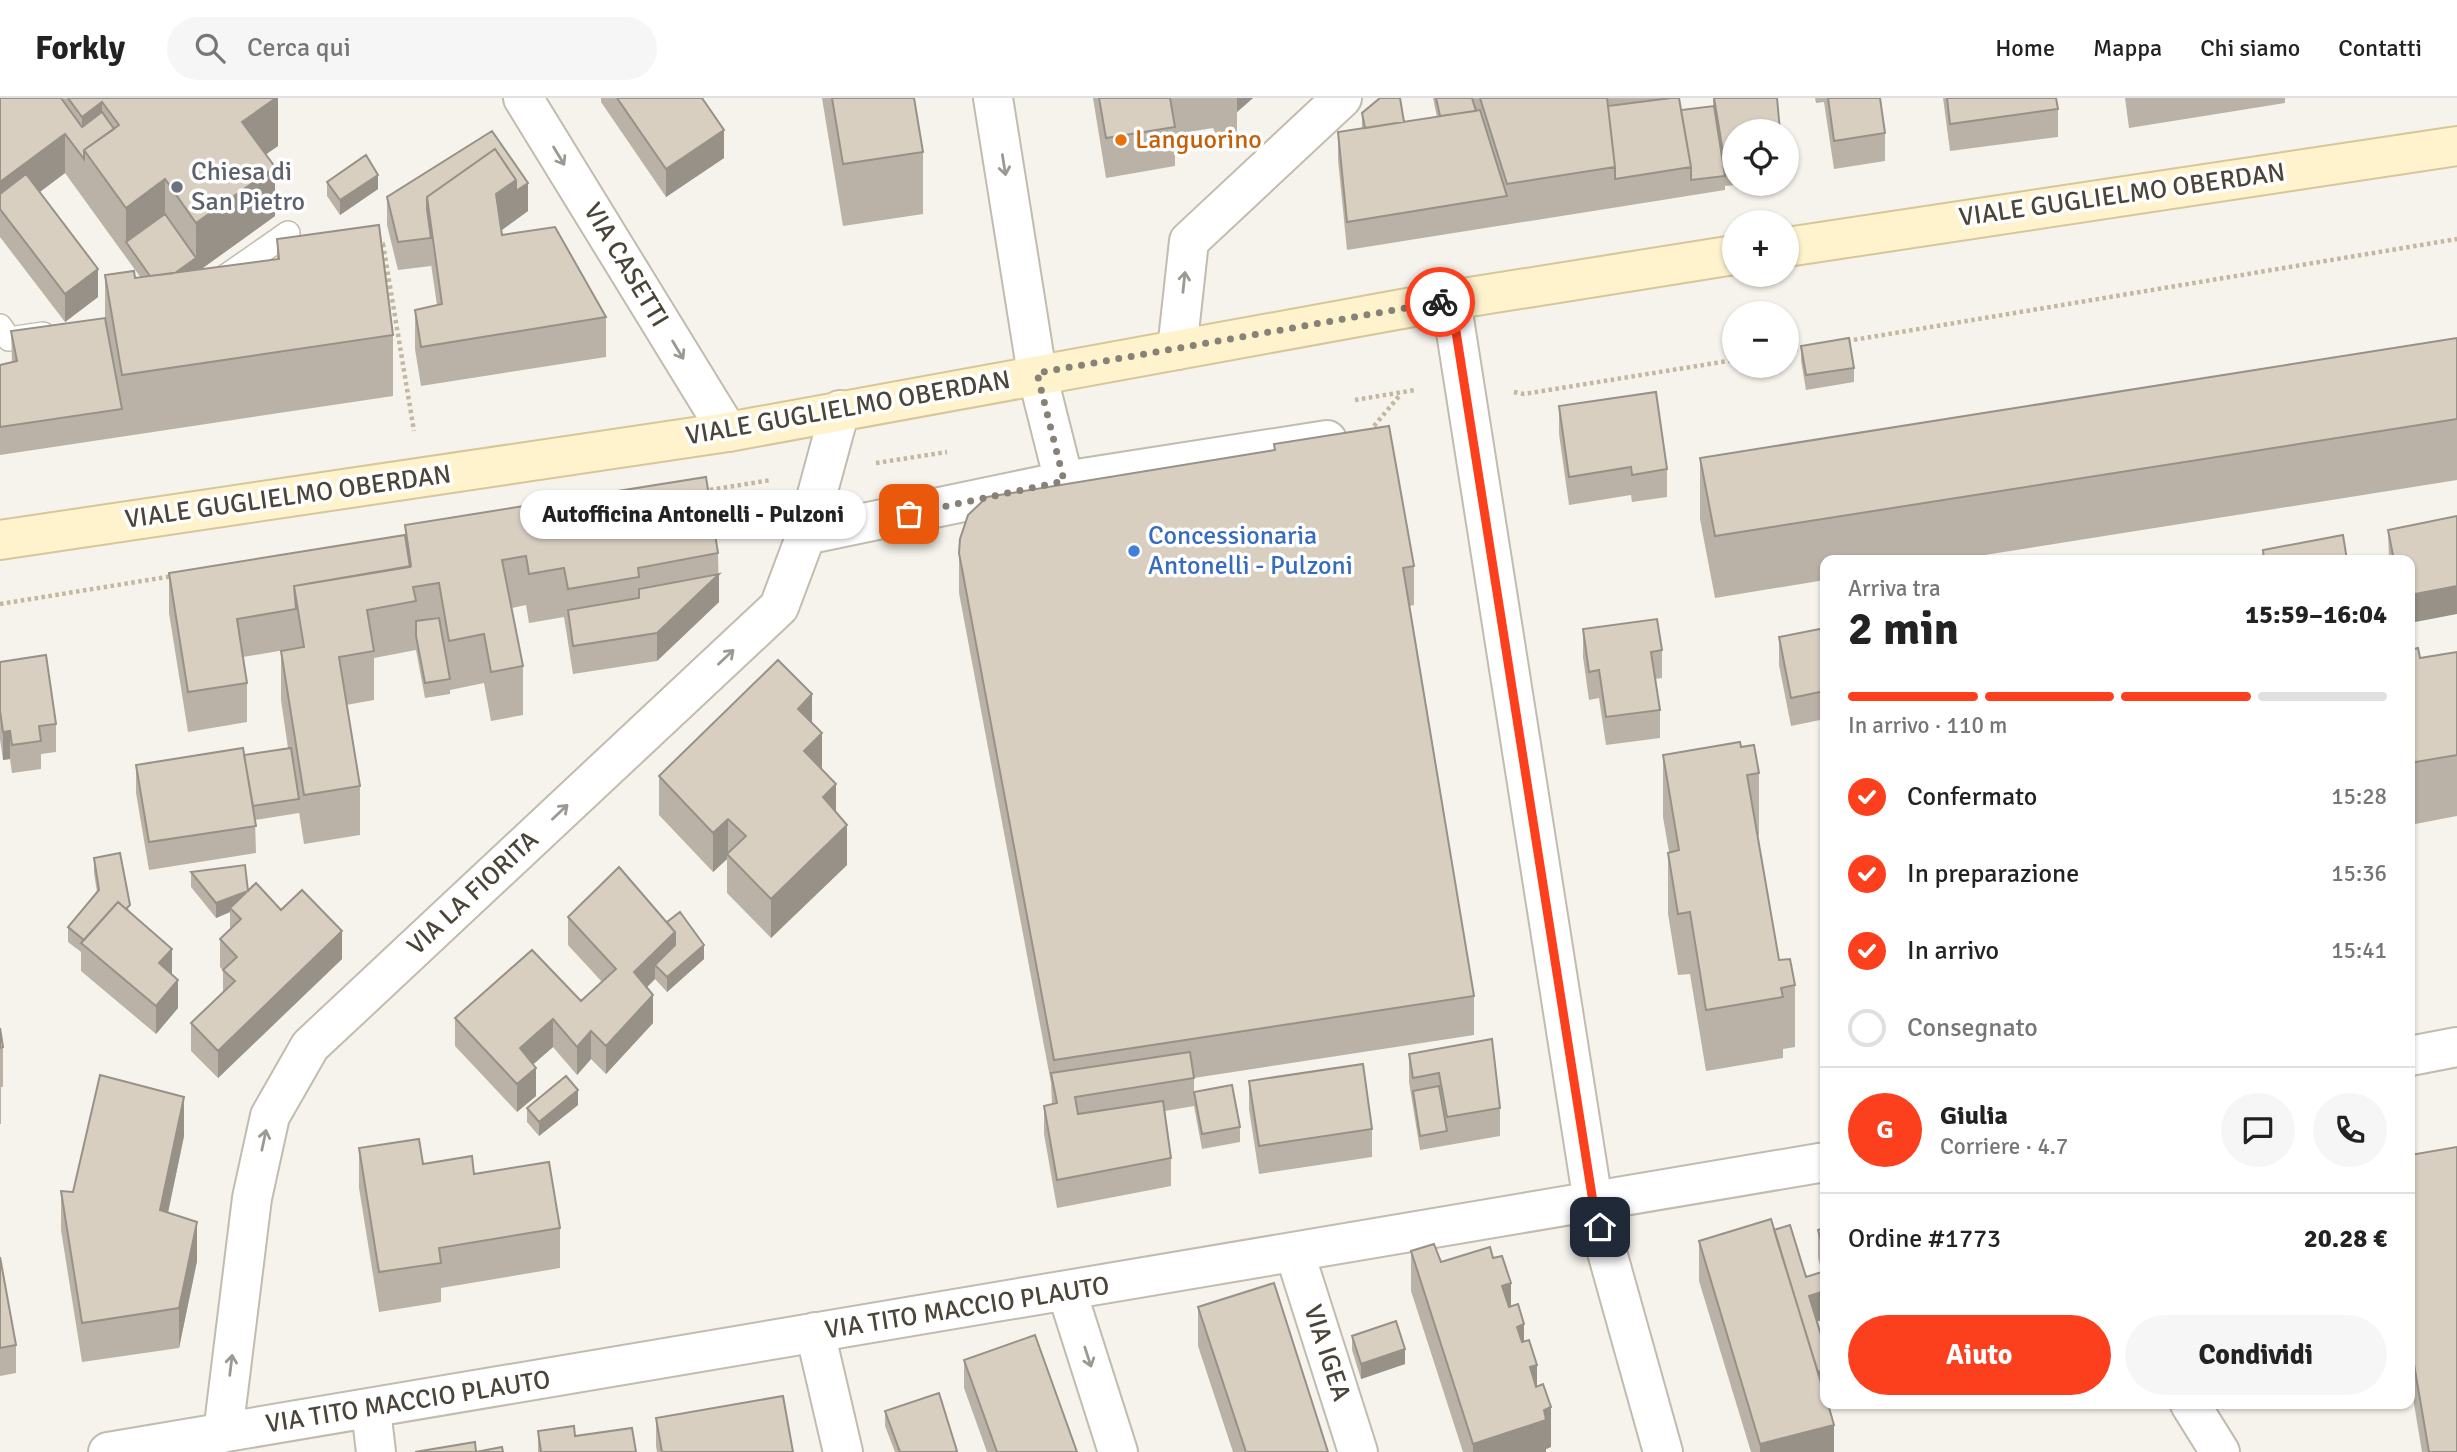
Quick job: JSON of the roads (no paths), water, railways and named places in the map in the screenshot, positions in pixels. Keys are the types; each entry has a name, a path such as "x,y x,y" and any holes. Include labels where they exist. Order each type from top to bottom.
{"main road":[{"name":"VIALE GUGLIELMO OBERDAN","path":"1799,245 2457,146"},
{"name":"VIALE GUGLIELMO OBERDAN","path":"0,540 728,432 1037,373 1451,300 1722,257"}],"street":[{"name":"VIA CASETTI","path":"523,98 728,432"},
{"path":"993,98 1037,373 1064,481"},
{"path":"1177,350 1189,241 1342,98"},
{"path":"1451,300 1593,1202 1663,1452"},
{"name":"VIA LA FIORITA","path":"223,1433 252,1198 270,1116 310,1046 779,607 806,535 840,410"},
{"path":"806,535 1064,481 1367,434"},
{"path":"2415,1055 2457,1047"},
{"name":"VIA TITO MACCIO PLAUTO","path":"108,1452 1295,1254 1820,1163"},
{"name":"VIA IGEA","path":"1295,1254 1358,1452"},
{"path":"1067,1292 1118,1452"},
{"path":"815,1332 843,1452"},
{"path":"2193,1409 2220,1452"},
{"path":"371,1410 376,1452"}],"lane":[{"path":"201,293 288,233"},
{"path":"0,326 9,339 62,331"}],"place":[{"name":"Languorino","path":"1121,140"},
{"name":"Chiesa di San Pietro","path":"177,187"},
{"name":"Autofficina Antonelli - Pulzoni","path":"909,514"},
{"name":"Concessionaria Antonelli - Pulzoni","path":"1134,551"}]}
